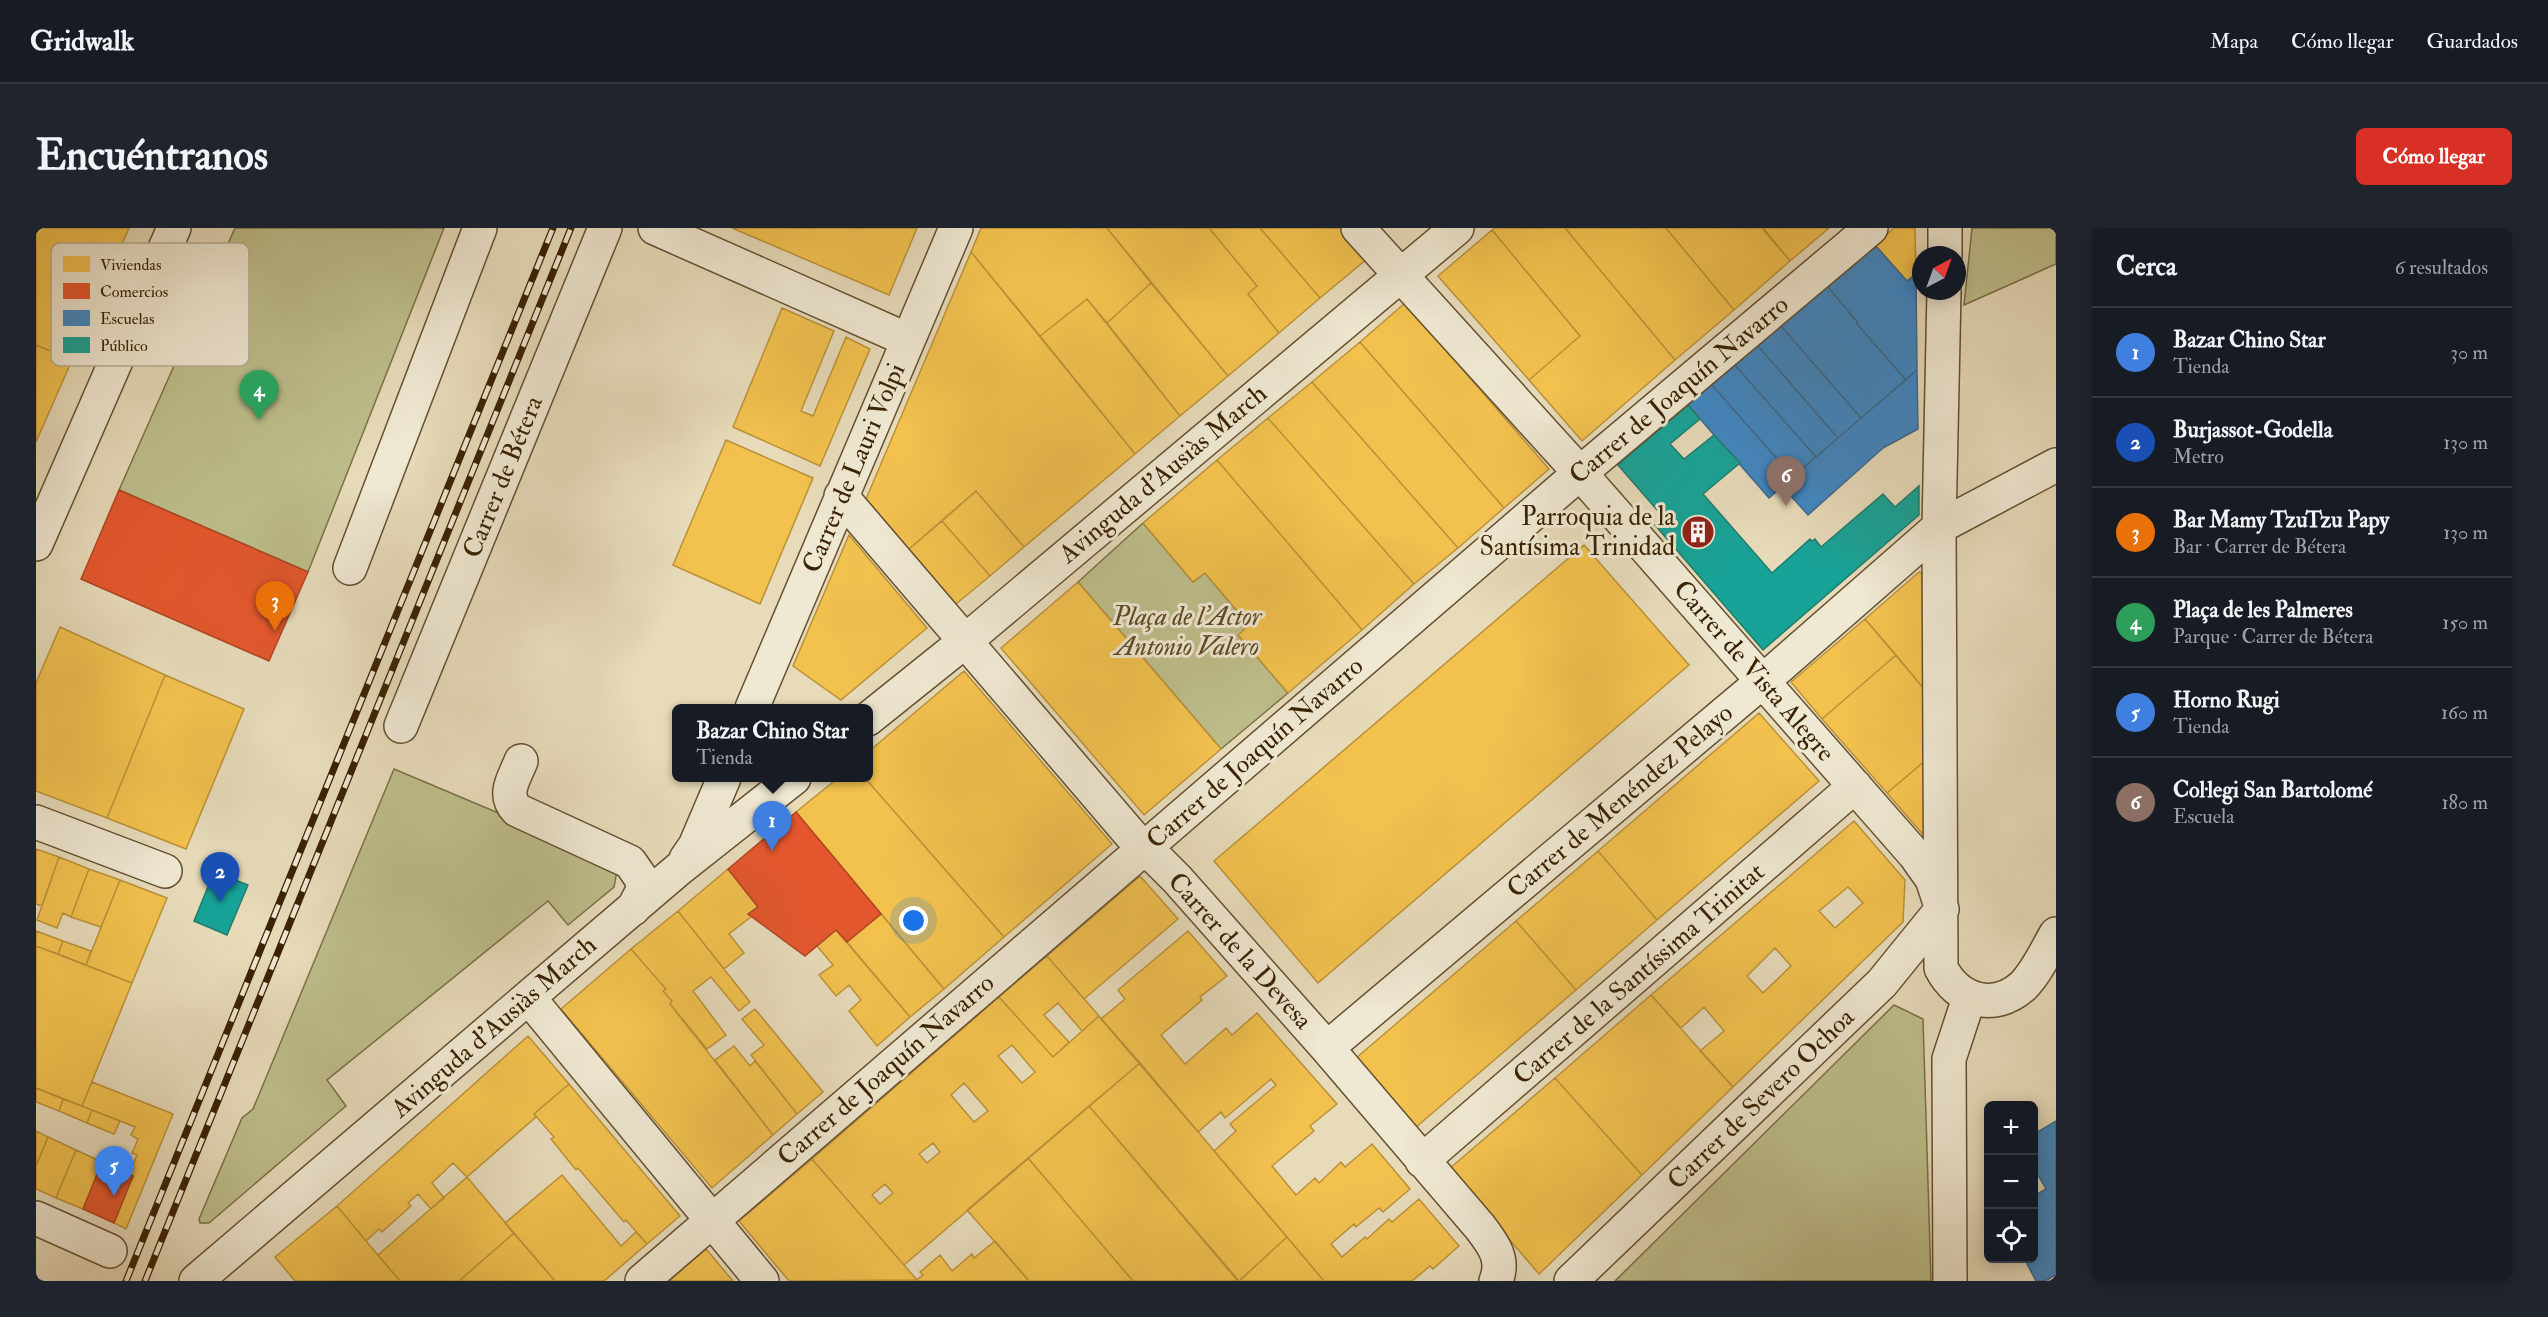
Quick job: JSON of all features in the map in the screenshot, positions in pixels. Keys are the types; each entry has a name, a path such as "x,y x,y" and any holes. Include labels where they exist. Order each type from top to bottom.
{"street":[{"path":"167,243 174,228"},
{"path":"350,568 480,228"},
{"name":"Carrer de Bétera","path":"402,726 605,228"},
{"path":"655,228 908,340"},
{"name":"Carrer de Lauri Volpi","path":"754,704 956,228"},
{"name":"Carrer de Vista Alegre","path":"1358,228 1580,473 1855,786 1924,867 1932,879 1942,909"},
{"name":"Avinguda d'Ausiàs March","path":"873,715 964,642 1457,228"},
{"name":"Carrer de Joaquín Navarro","path":"642,1281 1580,473 1871,228"},
{"path":"1945,228 1945,246"},
{"path":"1944,300 1939,527 1941,968 1962,993 1988,1000 2008,997 2036,969 2056,934"},
{"path":"36,544 114,366"},
{"name":"Carrer de Menéndez Pelayo","path":"1326,1048 1763,681 1939,527 2056,465"},
{"name":"Carrer de la Devesa","path":"841,496 1143,849 1177,879 1326,1048 1493,1244 1500,1261 1496,1281"},
{"path":"633,909 642,892 642,881 630,862 516,810 510,803 509,793 531,765 531,796 536,805 680,868 695,846 722,782"},
{"name":"Avinguda d'Ausiàs March","path":"202,1279 680,868 788,782"},
{"name":"Carrer de la Santíssima Trinitat","path":"1422,1161 1855,786"},
{"path":"36,822 165,871"},
{"name":"Carrer de Severo Ochoa","path":"1571,1281 1882,983 1942,909"},
{"path":"1950,1281 1948,1059 1962,993"},
{"path":"529,998 762,1281"},
{"path":"36,1218 110,1251"}],"green space":[{"path":"235,228 444,228 308,572 119,490 174,366 249,366 249,243 228,243"},
{"path":"1972,228 2056,228 2056,264 1964,305"},
{"name":"Plaça de l'Actor Antonio Valero","path":"1143,523 1193,582 1205,573 1249,625 1239,636 1288,693 1221,749 1078,582"},
{"path":"394,769 610,860 617,871 614,887 568,925 548,901 327,1080 346,1106 209,1223 200,1223 199,1219 242,1118 253,1109"},
{"path":"1894,1005 1923,1019 1931,1281 1615,1281"}],"building: Viviendas":[{"path":"36,228 129,228 123,243 51,243 51,351 36,345"},
{"path":"732,228 917,228 889,295"},
{"path":"981,228 1107,228 1151,283 1107,323 1087,299 1040,336 971,252"},
{"path":"1107,228 1209,228 1257,286 1248,294 1279,333 1228,376"},
{"path":"1209,228 1260,228 1320,298 1279,333 1248,294 1257,286"},
{"path":"1260,228 1340,228 1367,259 1320,298"},
{"path":"1495,228 1565,228 1675,360 1582,441 1529,380 1580,336 1492,230"},
{"path":"1565,228 1666,228 1734,310 1675,360"},
{"path":"1666,228 1762,228 1790,261 1734,310"},
{"path":"1763,228 1829,228 1790,261"},
{"path":"1894,228 1915,228 1915,246 1912,246 1912,277 1907,281 1875,245"},
{"path":"1492,230 1580,336 1529,380 1438,276"},
{"path":"971,252 1135,454 1024,547 976,491 909,549 866,499"},
{"path":"1151,283 1228,376 1180,416 1107,323"},
{"path":"1087,299 1180,416 1135,454 1040,336"},
{"path":"1405,303 1549,469 1504,508 1360,342"},
{"path":"782,308 834,331 801,411 813,416 846,337 870,349 820,466 733,427"},
{"path":"1360,342 1504,508 1458,548 1312,382"},
{"path":"36,345 51,351 51,366 69,366 36,442"},
{"path":"1312,382 1458,548 1414,584 1268,418"},
{"path":"1268,418 1414,584 1362,630 1217,460"},
{"path":"726,440 813,478 760,604 673,565"},
{"path":"1217,460 1362,630 1288,693 1238,635 1249,625 1205,573 1193,582 1143,523"},
{"path":"976,491 1024,547 990,576 942,521"},
{"path":"942,521 990,576 956,604 909,549"},
{"path":"849,535 927,628 841,700 793,666"},
{"path":"1584,545 1689,665 1318,983 1214,861"},
{"path":"1919,572 1922,573 1924,689 1865,619"},
{"path":"1078,582 1221,749 1144,815 1001,648"},
{"path":"1865,619 1896,655 1822,719 1791,682"},
{"path":"60,627 165,675 107,818 36,791 36,683"},
{"path":"1896,655 1924,689 1926,760 1887,793 1822,719"},
{"path":"964,671 1112,844 1004,937 868,782 873,782 873,748"},
{"path":"165,675 244,709 186,849 107,818"},
{"path":"1759,713 1819,781 1657,920 1598,851"},
{"path":"1926,760 1926,838 1887,793"},
{"path":"833,782 868,782 1004,937 944,989 796,812"},
{"path":"1854,821 1905,880 1903,922 1733,1087 1700,1051 1724,1031 1704,1007 1681,1028 1651,995","holes":["1848,887 1863,903 1835,928 1819,911","1775,948 1791,966 1763,993 1747,976"]},
{"path":"36,849 59,857 42,906 36,904"},
{"path":"1598,851 1657,920 1576,990 1516,921"},
{"path":"59,857 89,869 71,917 63,913 57,928 37,920"},
{"path":"89,869 120,880 101,927 71,917"},
{"path":"728,869 758,907 748,914 752,916 729,934 744,953 724,969 678,911"},
{"path":"1140,876 1178,919 1084,999 1047,956"},
{"path":"120,880 167,898 132,983 86,965"},
{"path":"678,911 750,1002 739,1011 711,977 693,991 726,1035 707,1049 670,1004 672,1001 663,991 666,989 631,949"},
{"path":"881,914 944,989 910,1017 847,942"},
{"path":"1516,921 1576,990 1415,1128 1355,1059"},
{"path":"836,930 910,1017 877,1046 849,1011 861,1000 849,985 836,996 819,975 833,965 817,946"},
{"path":"36,931 63,941 58,954 36,946"},
{"path":"1188,931 1227,976 1200,997 1202,1000 1161,1035 1185,1064 1226,1028 1232,1035 1257,1013 1337,1104 1310,1126 1314,1131 1272,1166 1296,1195 1315,1178 1319,1183 1341,1162 1345,1167 1372,1144 1410,1189 1383,1212 1379,1208 1356,1227 1354,1224 1331,1244 1342,1257 1365,1237 1367,1239 1389,1219 1392,1222 1419,1199 1459,1246 1433,1269 1430,1266 1412,1281 1324,1281 1214,1151 1236,1131 1230,1124 1276,1085 1271,1079 1225,1118 1221,1112 1198,1132 1101,1019 1125,999 1118,990"},
{"path":"63,941 91,951 86,965 58,954"},
{"path":"36,946 132,983 82,1106 36,1088"},
{"path":"631,949 666,989 663,991 672,1001 670,1004 773,1135 712,1188 561,1009"},
{"path":"1047,956 1099,1016 1082,1031 1058,1003 1044,1015 1069,1042 1053,1057 999,997"},
{"path":"1651,995 1733,1087 1642,1175 1555,1078"},
{"path":"999,997 1053,1057 1099,1016 1140,1063 904,1265 812,1159","holes":["1012,1045 1035,1072 1022,1083 998,1056","964,1083 988,1111 974,1122 951,1095","933,1143 940,1152 927,1163 919,1154","885,1184 893,1193 880,1204 872,1195"]},
{"path":"755,1009 823,1092 797,1114 751,1055 764,1045 742,1019"},
{"path":"528,1036 569,1084 534,1114 536,1117 467,1177 453,1163 432,1183 444,1198 431,1209 418,1194 408,1203 411,1206 382,1232 379,1229 366,1241 337,1206"},
{"path":"734,1046 750,1066 755,1061 797,1114 773,1135 715,1060"},
{"path":"1140,1063 1287,1237 1239,1281 1089,1106"},
{"path":"1555,1078 1642,1175 1539,1274 1449,1169"},
{"path":"92,1082 173,1114 126,1229 114,1223 133,1176 129,1174 137,1155 132,1153 138,1139 131,1135 135,1127 82,1106"},
{"path":"569,1084 680,1216 647,1244 626,1220 624,1222 578,1168 576,1170 551,1139 554,1137 534,1114"},
{"path":"36,1088 63,1099 59,1111 36,1102"},
{"path":"63,1099 92,1110 87,1123 59,1111"},
{"path":"1089,1106 1238,1281 1133,1281 1028,1158"},
{"path":"92,1110 120,1121 114,1134 87,1123"},
{"path":"36,1131 48,1137 36,1166"},
{"path":"48,1137 76,1150 56,1198 36,1189 36,1166"},
{"path":"76,1150 102,1162 83,1209 56,1198"},
{"path":"1028,1158 1133,1281 1029,1281 967,1210"},
{"path":"812,1159 917,1280 789,1281 739,1221"},
{"path":"562,1175 621,1246 636,1232 647,1244 604,1281 555,1281 505,1223"},
{"path":"467,1177 514,1233 459,1281 400,1281 378,1255"},
{"path":"337,1206 400,1281 295,1281 275,1257"},
{"path":"514,1233 555,1281 459,1281"},
{"path":"1287,1237 1324,1281 1239,1281"},
{"path":"995,1241 1029,1281 915,1281 923,1275 920,1272 940,1255 952,1271 972,1254 974,1258"},
{"path":"706,1249 733,1281 669,1281"}],"building: Comercios":[{"path":"119,490 308,572 269,661 81,579"},
{"path":"796,812 881,914 847,942 836,930 805,956 748,914 758,907 728,869"},
{"path":"102,1162 133,1176 114,1223 83,1209"}],"building: Escuelas":[{"path":"1875,245 1907,281 1912,277 1912,300 1916,300 1917,370 1906,380 1827,286"},
{"path":"1827,286 1906,380 1861,418 1781,326"},
{"path":"1781,326 1861,418 1838,438 1758,346"},
{"path":"1758,346 1838,438 1816,457 1735,365"},
{"path":"1735,365 1816,457 1793,477 1712,385"},
{"path":"1917,370 1918,429 1883,448 1808,515 1782,486"},
{"path":"1712,385 1793,477 1769,498 1688,405"},
{"path":"2056,1121 2056,1275 2045,1281 2036,1281 2027,1263 2038,1263 2038,1194 2046,1189 2038,1175 2038,1132"}],"building: Público":[{"name":"Parroquia de la Santísima Trinidad","path":"1688,405 1700,419 1670,444 1684,459 1714,435 1740,463 1703,494 1772,573 1810,539 1812,541 1815,539 1821,547 1883,494 1895,507 1919,486 1919,515 1763,650 1655,525 1664,518 1618,465"},
{"path":"214,872 248,885 227,935 194,921"}],"railway":[{"path":"126,1281 553,228"},
{"path":"145,1281 571,228"}],"place":[{"name":"Plaça de les Palmeres","path":"259,420"},
{"name":"Col·legi San Bartolomé","path":"1786,506"},
{"name":"Parroquia de la Santísima Trinidad","path":"1698,532"},
{"name":"Bar Mamy TzuTzu Papy","path":"275,631"},
{"name":"Bazar Chino Star","path":"772,851"},
{"name":"Burjassot-Godella","path":"220,902"},
{"name":"Horno Rugi","path":"114,1196"}]}
